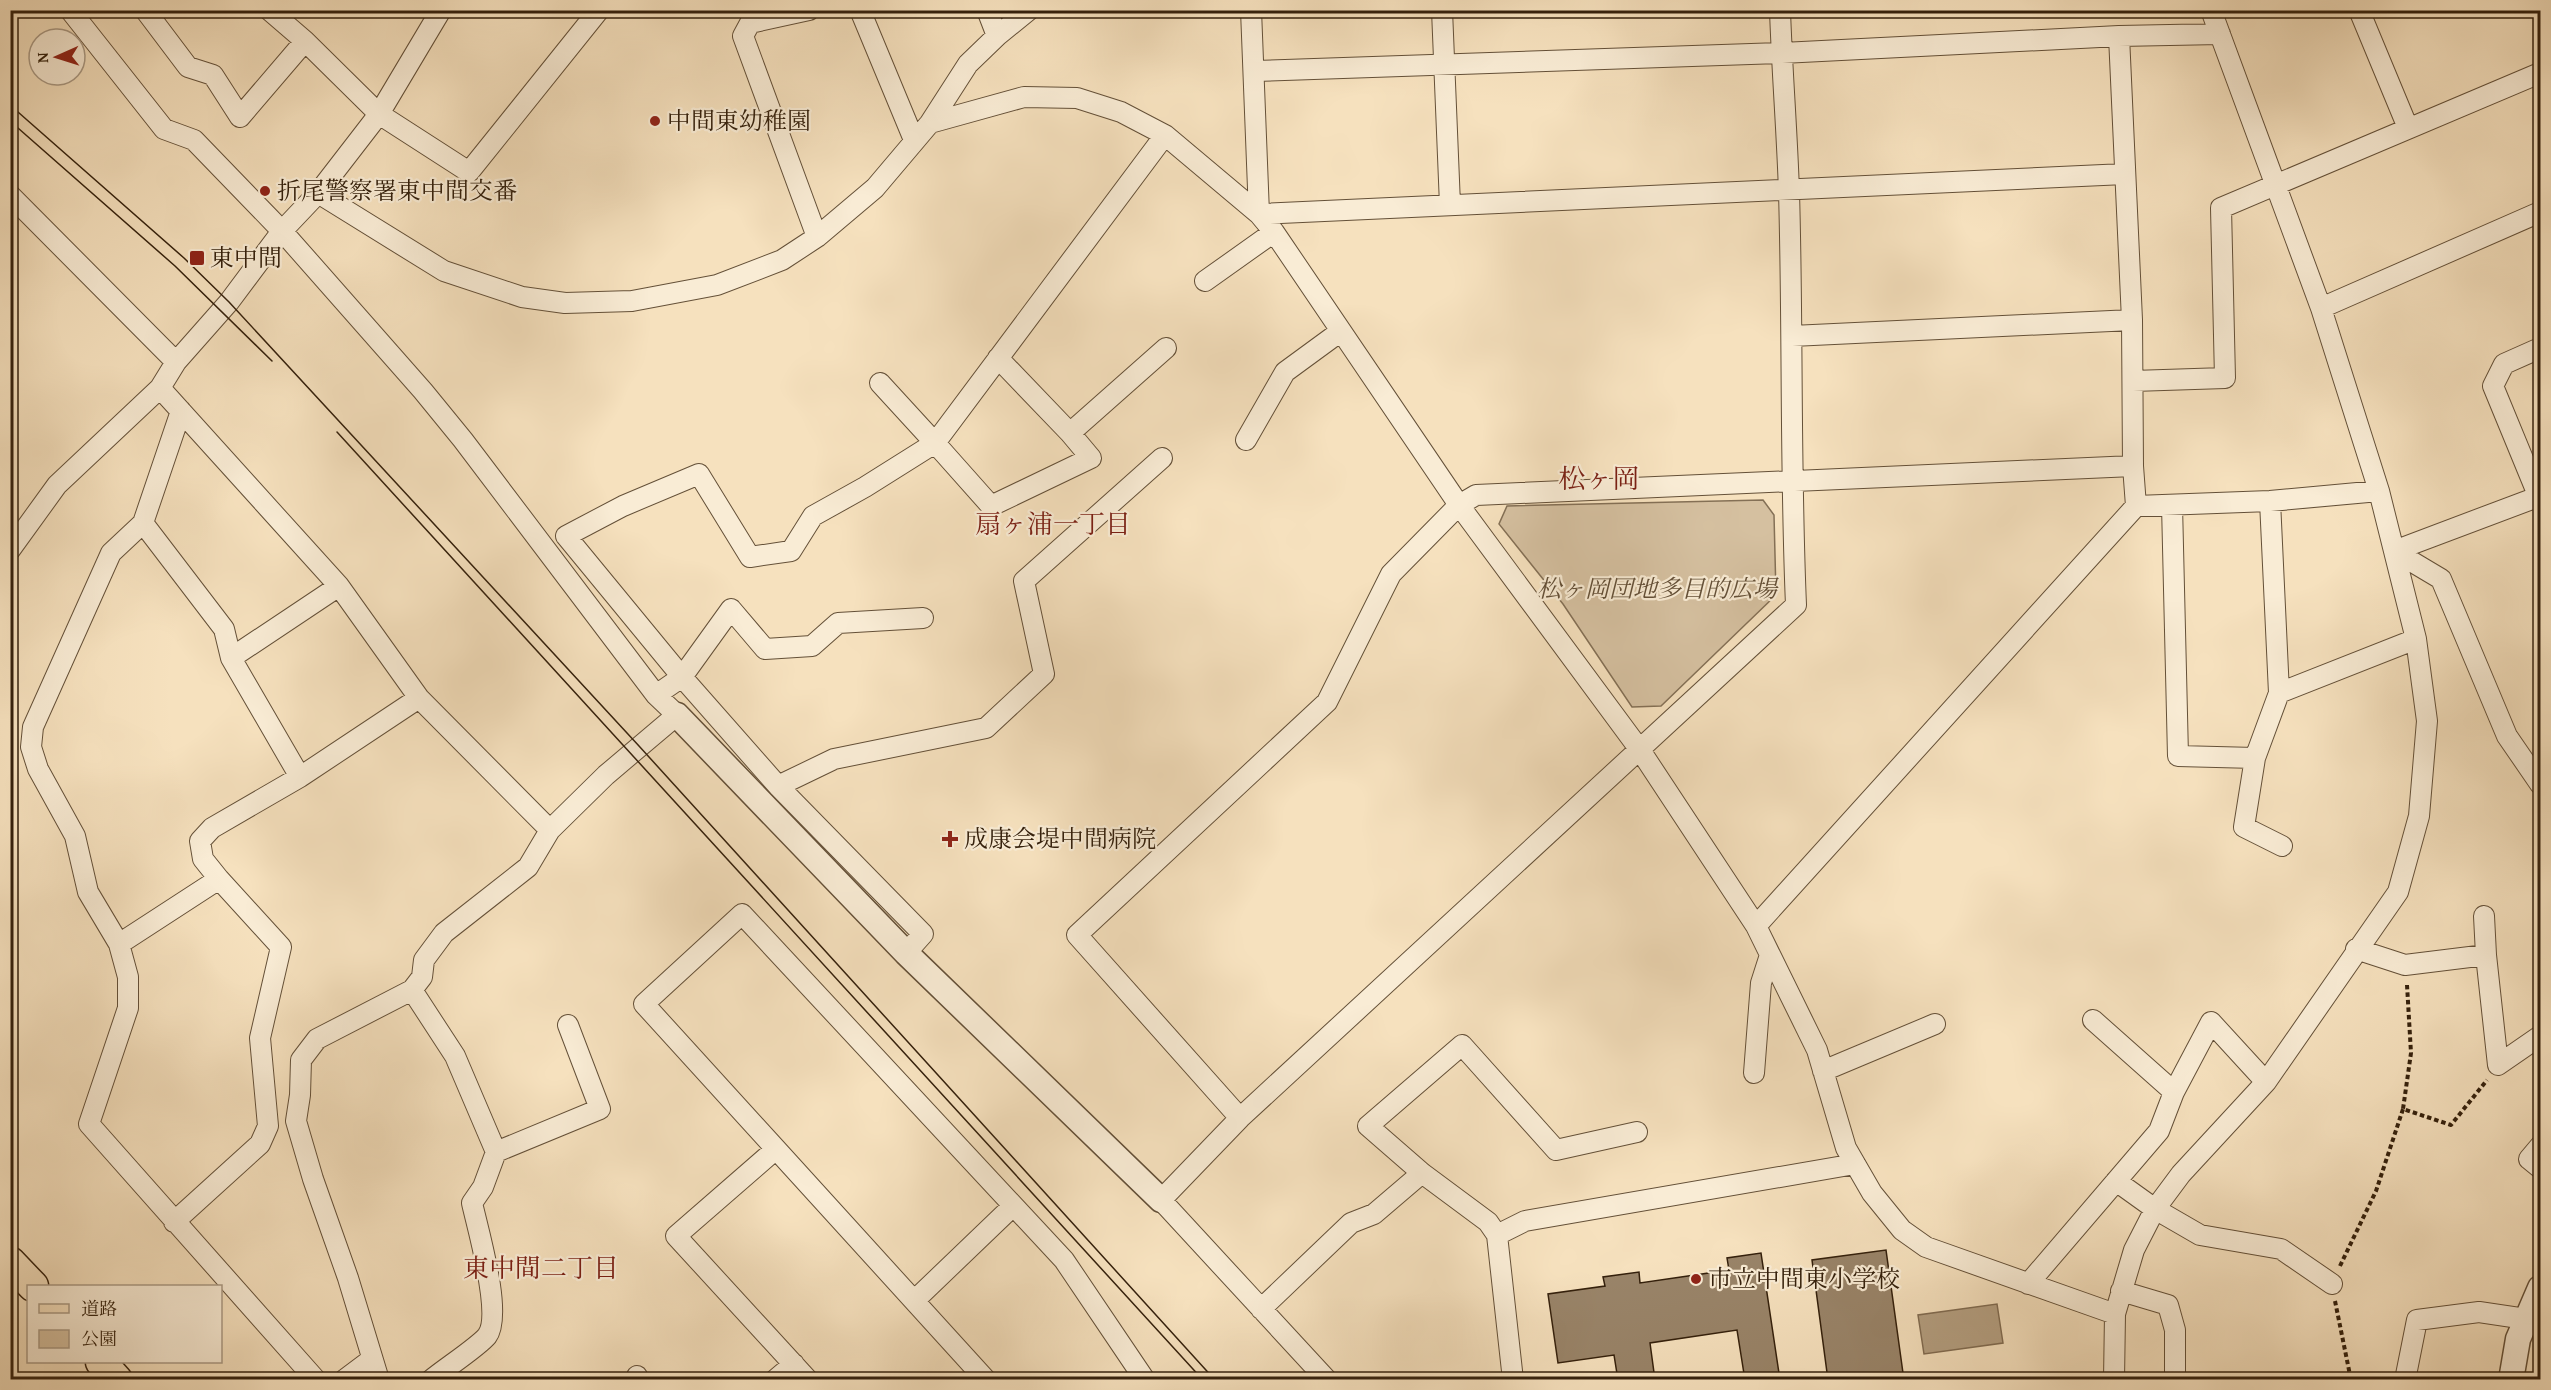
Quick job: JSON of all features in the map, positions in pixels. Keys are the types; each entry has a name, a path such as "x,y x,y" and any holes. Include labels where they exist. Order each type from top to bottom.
{"main road":[{"path":"10,1262 31,1285"},
{"path":"102,1363 117,1380"}],"street":[{"path":"70,10 164,129 194,140 282,231 463,440 656,695 906,953 1161,1200 1327,1380"},
{"path":"145,10 188,67 213,75 240,117 305,41"},
{"path":"269,10 305,41 379,114 469,172 599,10"},
{"path":"10,550 57,485 160,387 176,362 229,302 282,231 318,193 379,114 441,10"},
{"path":"809,10 750,23 743,36 817,237"},
{"path":"860,10 914,140"},
{"path":"987,10 997,36"},
{"path":"318,193 444,271 522,297 565,303 632,301 717,285 782,260 817,237 875,188 930,123 968,64 1029,10"},
{"path":"1251,10 1259,214"},
{"path":"1442,10 1450,205"},
{"path":"1161,1200 1240,1118 1796,605 1791,482 1792,336 1789,190 1780,10"},
{"path":"2114,1380 2115,1314 2134,1250 2155,1209 2181,1174 2266,1082 2356,949 2398,892 2419,816 2427,721 2415,639 2379,491 2321,308 2211,10"},
{"path":"2360,10 2408,128"},
{"path":"1254,71 1782,52 2119,36 2220,34"},
{"path":"1756,926 2136,506 2133,466 2132,320 2119,36"},
{"path":"2133,381 2225,378 2222,208 2541,73"},
{"path":"930,123 1024,97 1077,98 1121,112 1165,135 1259,214 1274,232 1459,505 1640,750 1756,926 1817,1050 1846,1148 1872,1193 1902,1230 1926,1247 2115,1314"},
{"path":"906,953 923,934 778,786 682,676 566,536 623,506 699,474 750,557 791,551 813,516 866,488 934,443 1165,135"},
{"path":"1259,214 2125,174"},
{"path":"10,195 176,362"},
{"path":"2321,308 2541,213"},
{"path":"1205,281 1274,232"},
{"path":"1792,336 2132,320"},
{"path":"1246,440 1285,372 1341,331"},
{"path":"1070,433 1166,348"},
{"path":"2394,550 2540,497 2493,386 2504,364 2541,348"},
{"path":"880,383 990,506 1090,458 1070,433 998,358"},
{"path":"160,387 339,586 418,698 550,830"},
{"path":"181,411 143,523 111,553 33,727 31,747 38,769 75,836 88,892 119,944 128,977 128,1008 89,1124 316,1380"},
{"path":"778,786 834,759 986,729 1044,674 1024,581 1162,458"},
{"path":"1240,1118 1077,935 1327,702 1390,574 1459,505 1476,495 2133,466"},
{"path":"2136,506 2270,501 2379,491"},
{"path":"2270,501 2279,693 2255,758 2244,827 2282,846"},
{"path":"2172,506 2178,756 2255,758"},
{"path":"143,523 224,629 231,658 300,777"},
{"path":"2394,550 2441,579 2506,736 2541,784"},
{"path":"231,658 339,586"},
{"path":"656,695 682,676 731,609 765,649 812,645 838,623 923,618"},
{"path":"2279,693 2415,639"},
{"path":"174,1222 260,1144 268,1126 260,1038 281,947 203,859 200,841 212,828 300,777 418,698"},
{"path":"379,1380 348,1278 312,1179 296,1121 300,1095 301,1060 317,1039 412,990 422,977 424,960 444,933 528,867 550,830 606,775 676,715"},
{"path":"119,944 219,879"},
{"path":"986,1380 644,1004 742,914 1064,1260 1145,1380"},
{"path":"2484,916 2498,1065 2541,1036"},
{"path":"2356,949 2405,965 2486,955"},
{"path":"1754,1073 1761,983 1770,955"},
{"path":"412,990 455,1056 496,1152 483,1187 472,1203 493,1306 492,1324 487,1336 431,1380"},
{"path":"2093,1020 2174,1092"},
{"path":"2028,1284 2159,1131 2174,1092 2211,1022 2266,1082"},
{"path":"1823,1071 1935,1024"},
{"path":"496,1152 600,1109 568,1025"},
{"path":"1513,1380 1497,1235 1488,1222 1422,1173 1368,1125 1462,1045 1556,1150 1637,1132"},
{"path":"268,1126 296,1121"},
{"path":"2541,1146 2529,1159 2541,1168"},
{"path":"776,1149 676,1236 808,1380"},
{"path":"1497,1235 1525,1221 1855,1164"},
{"path":"1261,1309 1351,1223 1374,1214 1422,1173"},
{"path":"2116,1181 2155,1209 2200,1235 2281,1250 2332,1284"},
{"path":"915,1300 1013,1206"},
{"path":"2511,1380 2518,1339 2541,1288"},
{"path":"2121,1291 2168,1305 2175,1330 2175,1380"},
{"path":"2405,1380 2416,1320 2479,1312 2526,1319"},
{"path":"344,1380 372,1359"},
{"path":"775,1380 794,1364"}],"path":[{"path":"2351,1380 2332,1284 2376,1191 2403,1109 2411,1053 2405,965"},
{"path":"2403,1109 2451,1125 2498,1065"}],"green space":[{"name":"松ヶ岡団地多目的広場","path":"1763,500 1774,515 1776,595 1661,706 1632,707 1563,604 1499,524 1507,506"}],"shaded area":[{"path":"1997,1304 2003,1343 1924,1354 1918,1315"}],"building":[{"path":"1886,1250 1903,1373 1859,1380 1828,1380 1812,1260"},
{"path":"1761,1253 1780,1380 1745,1380 1737,1330 1650,1343 1655,1380 1618,1380 1614,1355 1558,1363 1548,1294 1605,1286 1603,1277 1639,1272 1640,1283 1729,1270 1727,1258"}],"tram line":[{"path":"10,105 184,258 229,302 639,746 1215,1380"},
{"path":"10,121 175,266 272,361"},
{"path":"337,432 1203,1380"}],"place":[{"name":"中間東幼稚園","path":"655,121"},
{"name":"折尾警察署東中間交番","path":"265,191"},
{"name":"東中間","path":"197,258"},
{"name":"成康会堤中間病院","path":"950,839"},
{"name":"市立中間東小学校","path":"1696,1279"}],"district":[{"name":"松ヶ岡","path":"1599,479"},
{"name":"扇ヶ浦一丁目","path":"1053,524"},
{"name":"東中間二丁目","path":"541,1268"}]}
